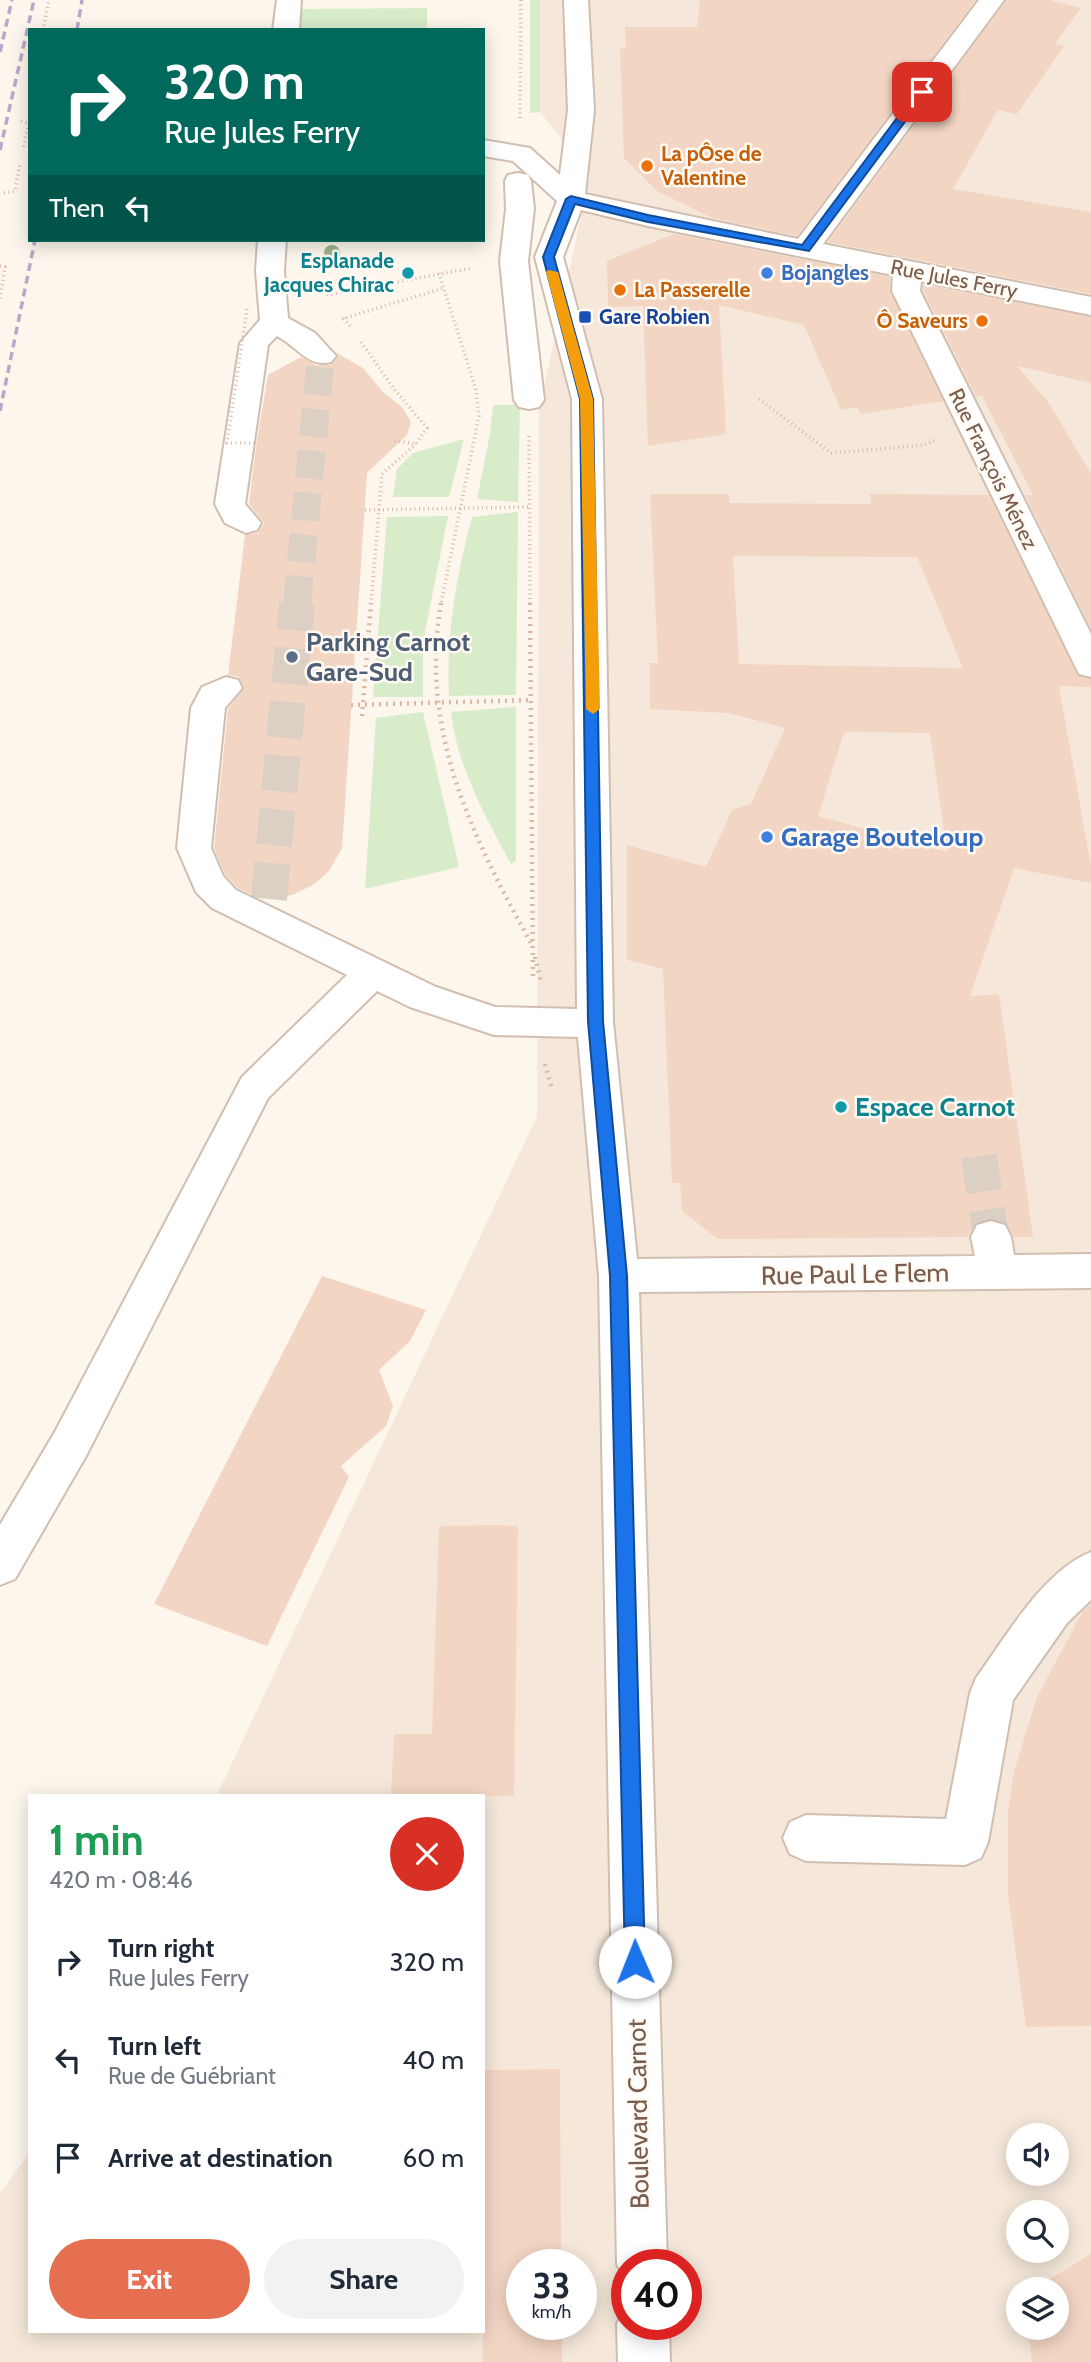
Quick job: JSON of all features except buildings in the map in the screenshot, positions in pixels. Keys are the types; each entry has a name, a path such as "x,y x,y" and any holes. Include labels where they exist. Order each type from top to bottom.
{"street":[{"path":"286,28 289,0"},
{"name":"Boulevard Carnot","path":"576,0 581,110 571,199 549,257 587,399 595,1021 619,1276 642,2249"},
{"path":"805,249 992,0"},
{"path":"485,149 571,199"},
{"path":"519,167 520,209 514,261 528,400"},
{"name":"Rue Jules Ferry","path":"571,199 648,218 1091,306"},
{"path":"246,523 236,516 230,504 254,343 274,322 270,271 272,242"},
{"name":"Rue François Ménez","path":"908,270 906,291 1091,666"},
{"path":"274,322 305,339 321,356"},
{"path":"226,688 214,695 208,708 194,848 208,883 224,899 268,910 373,973 423,998 494,1021 595,1021"},
{"path":"0,1565 71,1443 255,1088 373,973"},
{"name":"Rue Paul Le Flem","path":"619,1276 994,1255 1091,1271"},
{"path":"806,1838 965,1842 992,1693 1052,1609 1091,1572"},
{"path":"643,2340 644,2362"}],"path":[{"path":"43,28 49,0"},
{"path":"519,167 521,0"},
{"path":"20,121 28,123"},
{"path":"23,149 28,127"},
{"path":"4,193 15,191 20,164"},
{"path":"0,266 5,267 0,299"},
{"path":"439,273 479,402 463,507 441,607 435,657 438,703 448,758 472,825 501,889 533,947 541,1023"},
{"path":"327,295 424,276"},
{"path":"332,322 444,288"},
{"path":"247,309 227,443 256,443"},
{"path":"344,318 351,328"},
{"path":"358,338 394,389 427,428 416,444 382,474 362,716"},
{"path":"759,399 831,453 924,445 969,423"},
{"path":"528,400 533,947 541,1023 554,1095"},
{"path":"392,440 416,444"},
{"path":"365,510 529,507"},
{"path":"351,705 531,700"}],"shaded area":[{"path":"540,0 1091,0 1091,2362 0,2362 0,2193 28,2155 28,2333 485,2333 485,1794 217,1794 537,1116 539,410 590,175 540,112"}],"green space":[{"path":"530,0 540,0 540,112 530,113"},
{"path":"427,8 427,28 296,28 298,9"},
{"path":"493,405 520,405 518,502 477,499"},
{"path":"464,439 449,497 393,497 397,469 413,453"},
{"path":"518,512 516,695 449,696 453,606 472,517"},
{"path":"448,516 423,642 423,697 373,697 387,517"},
{"path":"516,707 516,861 511,864 482,809 466,771 451,712"},
{"path":"423,712 459,867 365,889 376,718"}],"tunnel":[{"path":"297,604 321,356"},
{"path":"269,899 297,603"},
{"path":"979,1156 991,1237"}],"railway":[{"path":"0,52 12,0"},
{"path":"0,150 34,0"},
{"path":"77,28 82,0"},
{"path":"0,411 35,242"}],"slow traffic":[{"path":"552,272 587,399 593,709"}],"place":[{"name":"La pÔse de Valentine","path":"647,166"},
{"name":"Esplanade Jacques Chirac","path":"408,273"},
{"name":"Bojangles","path":"767,273"},
{"name":"La Passerelle","path":"620,290"},
{"name":"Gare Robien","path":"585,317"},
{"name":"Ô Saveurs","path":"982,321"},
{"name":"Parking Carnot Gare-Sud","path":"292,657"},
{"name":"Garage Bouteloup","path":"767,837"},
{"name":"Espace Carnot","path":"841,1107"}],"route":[{"path":"635,1962 619,1276 595,1021 597,1002 587,399 549,257 571,199 648,218 805,249 922,92"}]}
